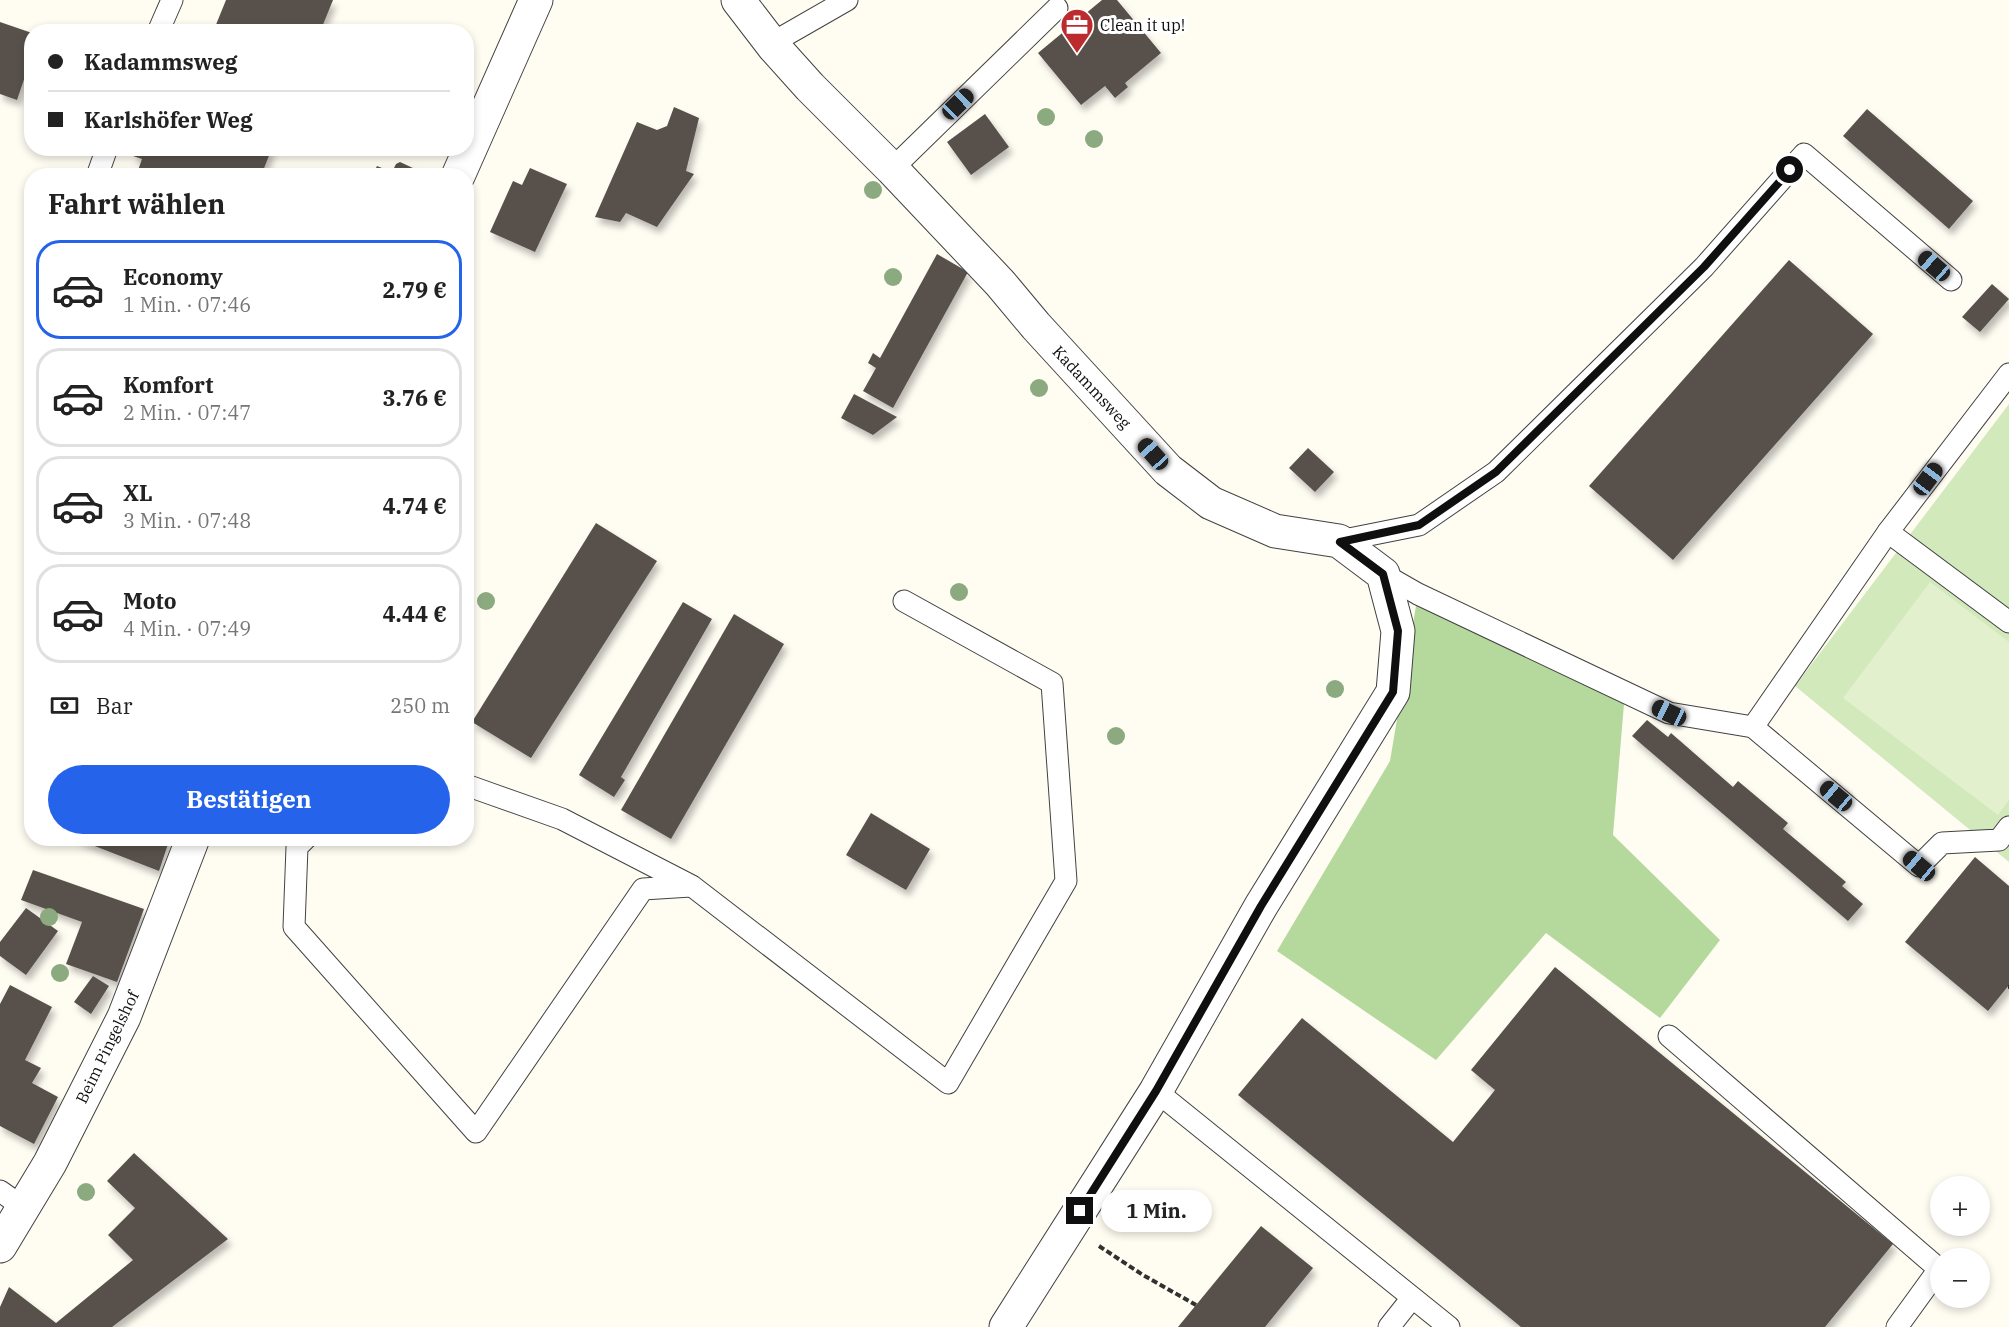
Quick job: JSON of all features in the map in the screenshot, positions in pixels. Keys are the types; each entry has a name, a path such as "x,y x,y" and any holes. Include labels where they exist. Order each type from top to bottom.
{"street":[{"path":"474,140 536,0"},
{"name":"Kadammsweg","path":"738,0 810,87 892,169 1000,283 1036,326 1168,470 1211,503 1275,531 1340,542"},
{"path":"1006,1327 1156,1091 1261,906 1393,692 1398,631 1383,574 1340,542"},
{"name":"Beim Pingelshof","path":"0,1246 12,1199 65,1132 124,1017 190,846"}],"lane":[{"path":"772,43 847,0"},
{"path":"161,24 169,1"},
{"path":"892,169 1057,8"},
{"name":"Kadammsweg","path":"1340,542 1419,525 1496,472 1704,267 1804,154 1950,280"},
{"path":"1753,727 1888,532 2009,374"},
{"path":"1888,532 2009,622"},
{"path":"1383,574 1418,594 1669,713 1753,727 1919,866 1942,843 1999,840 2009,827"},
{"path":"474,788 562,819 692,886 948,1083 1066,881 1052,683 904,601"},
{"path":"298,846 294,927 476,1132 644,889 692,886"},
{"path":"1669,1036 1938,1269 1897,1327"},
{"path":"1156,1091 1449,1327"},
{"path":"1389,1327 1412,1298"}],"path":[{"path":"1070,1227 1143,1275 1196,1305"}],"green space":[{"path":"2009,404 2009,862 1795,686"},
{"path":"1930,582 2009,642 2009,800 1998,815 1843,698"},
{"path":"1418,594 1625,692 1613,835 1720,940 1660,1018 1546,933 1436,1060 1277,951 1390,761"}],"building":[{"path":"226,0 333,0 323,24 216,24"},
{"path":"1102,0 1117,0 1161,53 1125,83 1128,87 1115,98 1105,86 1081,105 1038,53"},
{"path":"0,22 24,30 24,79 17,100 0,94"},
{"path":"674,107 699,118 686,171 694,174 657,227 626,213 620,222 595,217 637,122 657,130 667,126"},
{"path":"1867,109 1973,201 1949,229 1843,136"},
{"path":"985,114 1009,147 971,175 947,142"},
{"path":"133,156 269,156 264,168 139,168 142,159"},
{"path":"400,162 413,168 394,168"},
{"path":"530,168 567,184 535,252 490,232 513,181 522,185"},
{"path":"937,254 968,272 893,408 863,391 876,368 868,363 873,353 880,358"},
{"path":"1789,260 1873,334 1673,560 1589,486"},
{"path":"1992,284 2009,299 1980,332 1962,317"},
{"path":"854,394 897,417 873,435 841,418"},
{"path":"1308,448 1334,472 1315,492 1289,468"},
{"path":"596,523 657,561 531,758 474,723 474,719"},
{"path":"683,602 712,619 621,777 625,780 614,797 579,775"},
{"path":"734,614 784,644 671,839 621,810"},
{"path":"1647,720 1668,737 1671,733 1733,787 1738,781 1788,823 1783,829 1846,882 1842,886 1863,904 1848,921 1632,736"},
{"path":"871,813 930,849 906,890 846,855"},
{"path":"95,846 167,846 159,871"},
{"path":"1975,857 2009,886 2009,985 1988,1011 1905,942"},
{"path":"33,870 144,909 117,982 66,964 82,922 21,900"},
{"path":"26,908 58,931 26,975 0,956 0,942"},
{"path":"1555,967 1893,1244 1825,1327 1521,1327 1238,1095 1302,1018 1453,1142 1495,1090 1471,1070"},
{"path":"93,976 109,986 91,1014 74,1002"},
{"path":"10,985 52,1007 25,1060 41,1068 32,1083 58,1097 34,1144 0,1126 0,1004"},
{"path":"134,1153 228,1239 112,1327 0,1327 0,1307 9,1287 56,1323 133,1260 108,1235 135,1208 107,1181"},
{"path":"1261,1226 1313,1268 1265,1327 1178,1327"}],"place":[{"name":"Clean it up!","path":"1077,54"}],"route":[{"path":"1080,1211 1156,1091 1261,906 1393,692 1398,631 1383,574 1340,542 1419,525 1496,472 1704,267 1790,170"}]}
